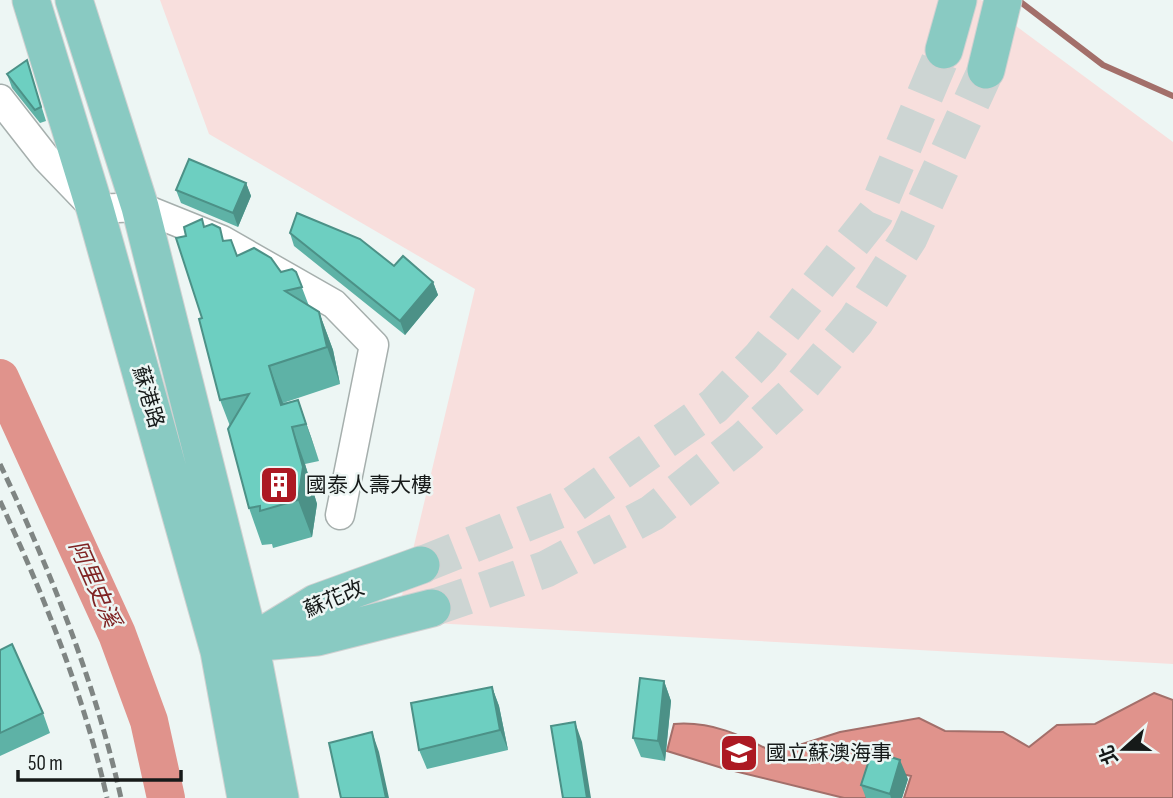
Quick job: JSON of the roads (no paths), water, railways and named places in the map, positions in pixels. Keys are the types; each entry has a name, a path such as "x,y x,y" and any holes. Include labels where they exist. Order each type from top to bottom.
{"main road":[{"name":"蘇港路","path":"31,0 280,798"},
{"name":"蘇港路","path":"74,0 140,207 235,647 246,798"},
{"path":"944,50 958,0"},
{"path":"986,70 1003,0"},
{"name":"蘇花改","path":"235,647 316,603 421,565"},
{"name":"蘇花改","path":"235,647 317,637 432,608"}],"street":[{"path":"0,99 46,158 95,209 140,207 222,240 334,304 374,345 340,515"}],"waterway":[{"path":"1018,0 1103,65 1173,96"},
{"name":"阿里史溪","path":"0,378 117,634 149,721 166,798"}],"tunnel":[{"path":"421,565 574,504 714,406 761,357 875,214 944,50"},
{"path":"432,608 546,569 652,513 744,440 799,389 856,321 909,238 986,70"}],"railway":[{"path":"0,464 37,545 70,628 98,712 121,798"},
{"path":"0,501 32,573 75,684 107,798"}],"place":[{"name":"國泰人壽大樓","path":"279,485"},
{"name":"國立蘇澳海事","path":"739,753"}]}
